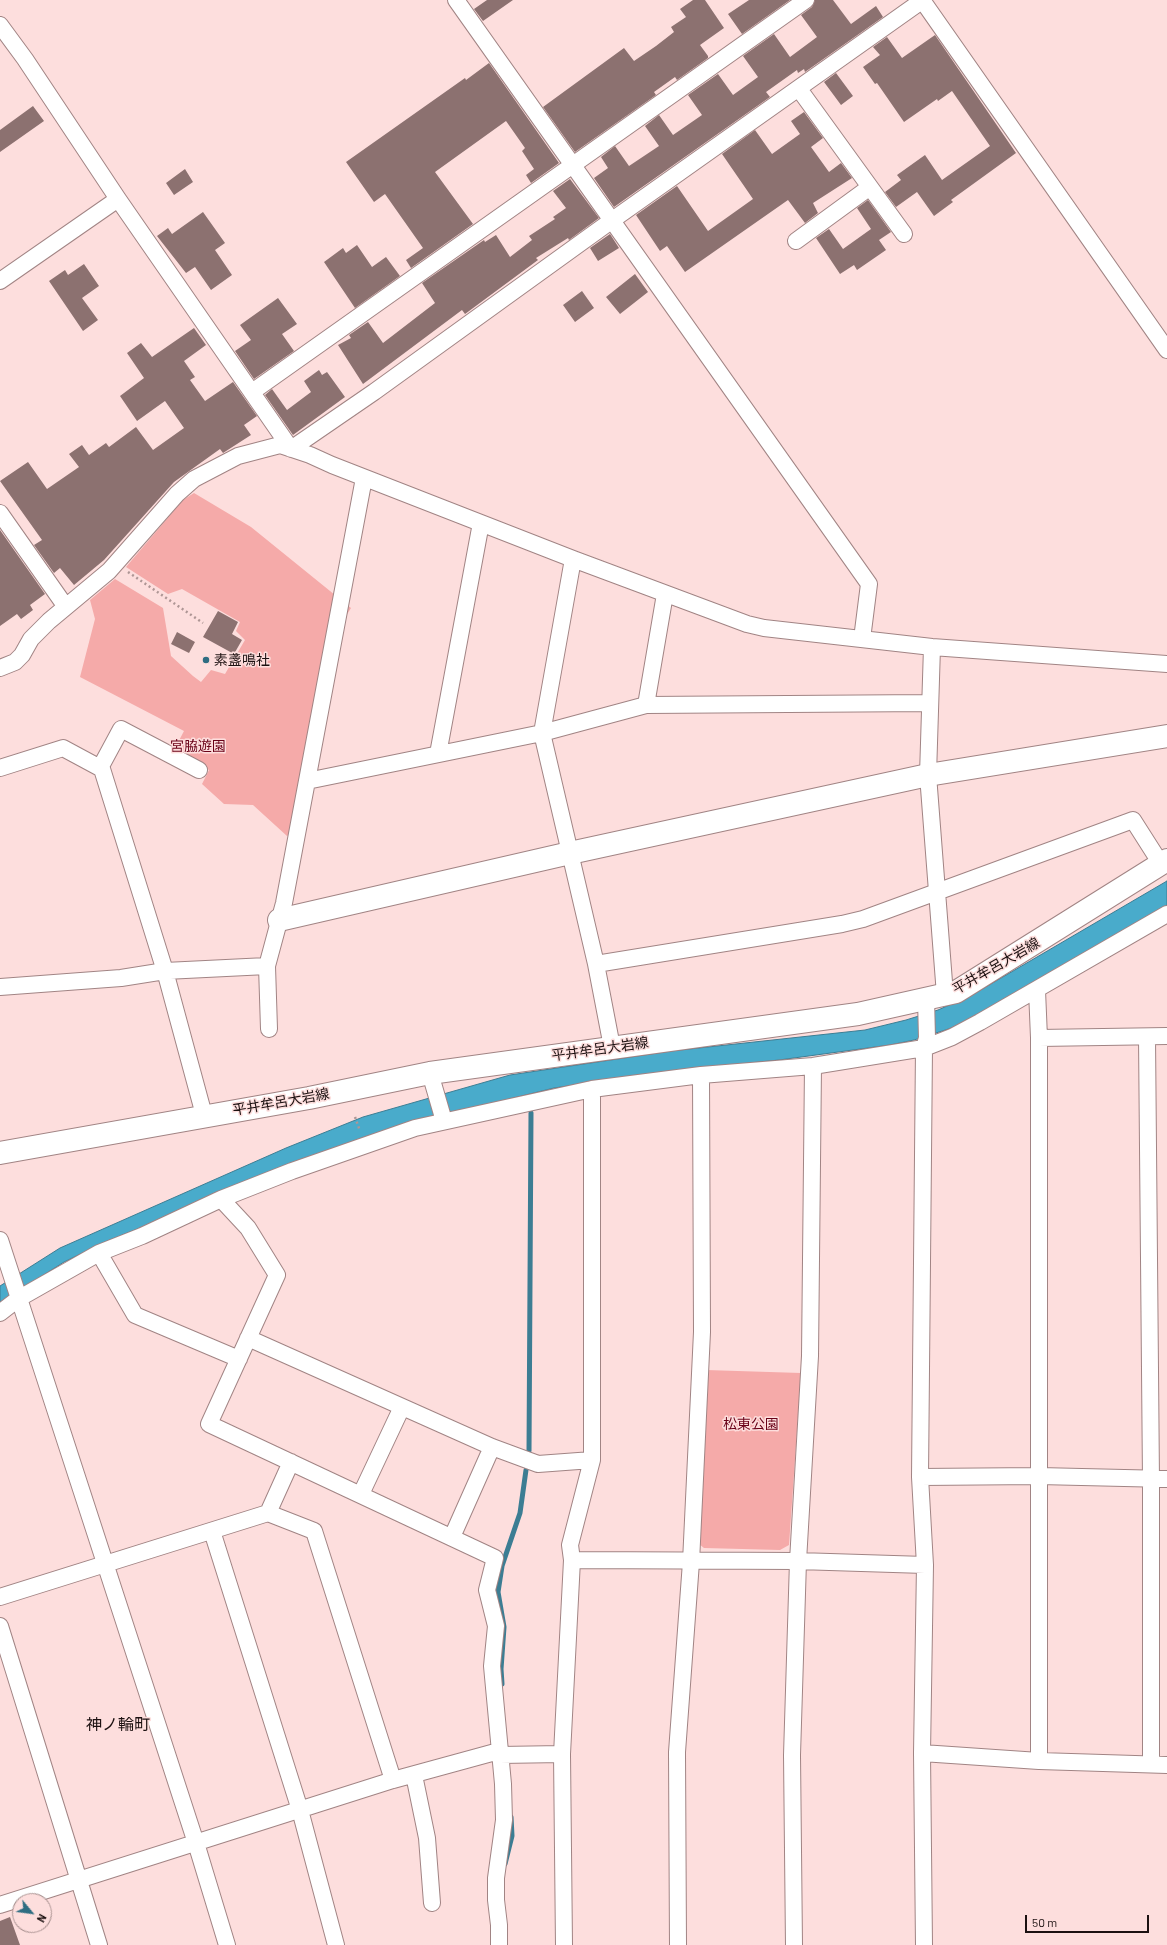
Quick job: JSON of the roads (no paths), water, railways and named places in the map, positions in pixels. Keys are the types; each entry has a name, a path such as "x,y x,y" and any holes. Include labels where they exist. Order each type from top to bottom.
{"main road":[{"path":"279,920 570,853 928,775 1167,736"},
{"name":"平井牟呂大岩線","path":"0,1153 204,1115 309,1098 433,1081 612,1048 858,1014 932,1001 956,992 1164,862"}],"street":[{"path":"456,0 869,584 862,639"},
{"path":"252,392 806,0"},
{"path":"291,449 374,392 611,221 923,0 1167,350"},
{"path":"0,25 25,59 118,199 291,449"},
{"path":"799,89 904,234"},
{"path":"796,241 870,187"},
{"path":"0,282 118,199"},
{"path":"0,668 15,662 22,655 31,639 116,564 177,494 194,479 238,456 259,449 280,445 310,455 364,478 573,559 747,624 764,628 932,647 1167,664"},
{"path":"269,1029 268,966 279,920 307,781 364,478"},
{"path":"0,513 66,607"},
{"path":"438,754 481,523"},
{"path":"573,559 566,608 542,733 596,964 612,1048"},
{"path":"646,705 665,594"},
{"path":"924,1945 922,1753 925,1565 920,1477 925,1043 932,1001 938,891 928,775 932,647"},
{"path":"307,781 542,733 646,705 930,703"},
{"path":"100,768 121,729 200,770"},
{"path":"0,768 63,748 102,769 165,971 204,1115"},
{"path":"596,964 842,924 863,919 1133,820 1164,862"},
{"path":"0,1313 18,1299 99,1253 142,1236 221,1199 360,1146 415,1128 592,1089 701,1075 813,1066 952,1037 1037,990 1167,914"},
{"path":"0,987 121,978 165,971 268,966"},
{"path":"1037,990 1040,1038 1039,1761"},
{"path":"1040,1038 1167,1036"},
{"path":"1147,1037 1159,1480 1151,1764"},
{"path":"794,1945 792,1755 798,1561 810,1356 813,1066"},
{"path":"678,1945 677,1752 691,1562 702,1332 701,1075"},
{"path":"433,1081 444,1121"},
{"path":"564,1945 562,1754 572,1560 570,1545 592,1460 592,1089"},
{"path":"221,1199 248,1228 277,1275 210,1424 495,1558 487,1590 496,1626 492,1666 503,1784 504,1820 496,1878 499,1945"},
{"path":"0,1240 4,1271 18,1299 196,1843 227,1945"},
{"path":"99,1253 135,1315 239,1360"},
{"path":"248,1338 492,1447 538,1464 592,1460"},
{"path":"361,1494 402,1407"},
{"path":"452,1537 492,1447"},
{"path":"268,1513 291,1462"},
{"path":"920,1477 1039,1476 1159,1480"},
{"path":"0,1597 268,1513 314,1531 393,1780"},
{"path":"212,1531 300,1810 336,1945"},
{"path":"572,1560 691,1562 798,1561 925,1565"},
{"path":"0,1626 99,1945"},
{"path":"0,1905 414,1774 500,1753 562,1754"},
{"path":"922,1753 1039,1761 1167,1765"},
{"path":"414,1774 426,1838 432,1903"}],"water":[{"path":"1167,881 1167,906 961,1025 914,1040 890,1045 779,1060 672,1071 554,1088 401,1126 272,1175 105,1242 64,1262 0,1303 0,1286 60,1248 286,1148 363,1117 510,1075 671,1051 865,1030 906,1020 938,1010 972,995"}],"waterway":[{"path":"529,1451 531,1113"},
{"path":"502,1684 501,1669 504,1627 498,1592 502,1566 520,1513 526,1470"},
{"path":"505,1864 512,1836 511,1817"}],"place":[{"name":"素盞鳴社","path":"206,660"}],"district":[{"name":"神ノ輪町","path":"118,1725"}],"park label":[{"name":"宮脇遊園","path":"198,746"},
{"name":"松東公園","path":"751,1424"}]}
